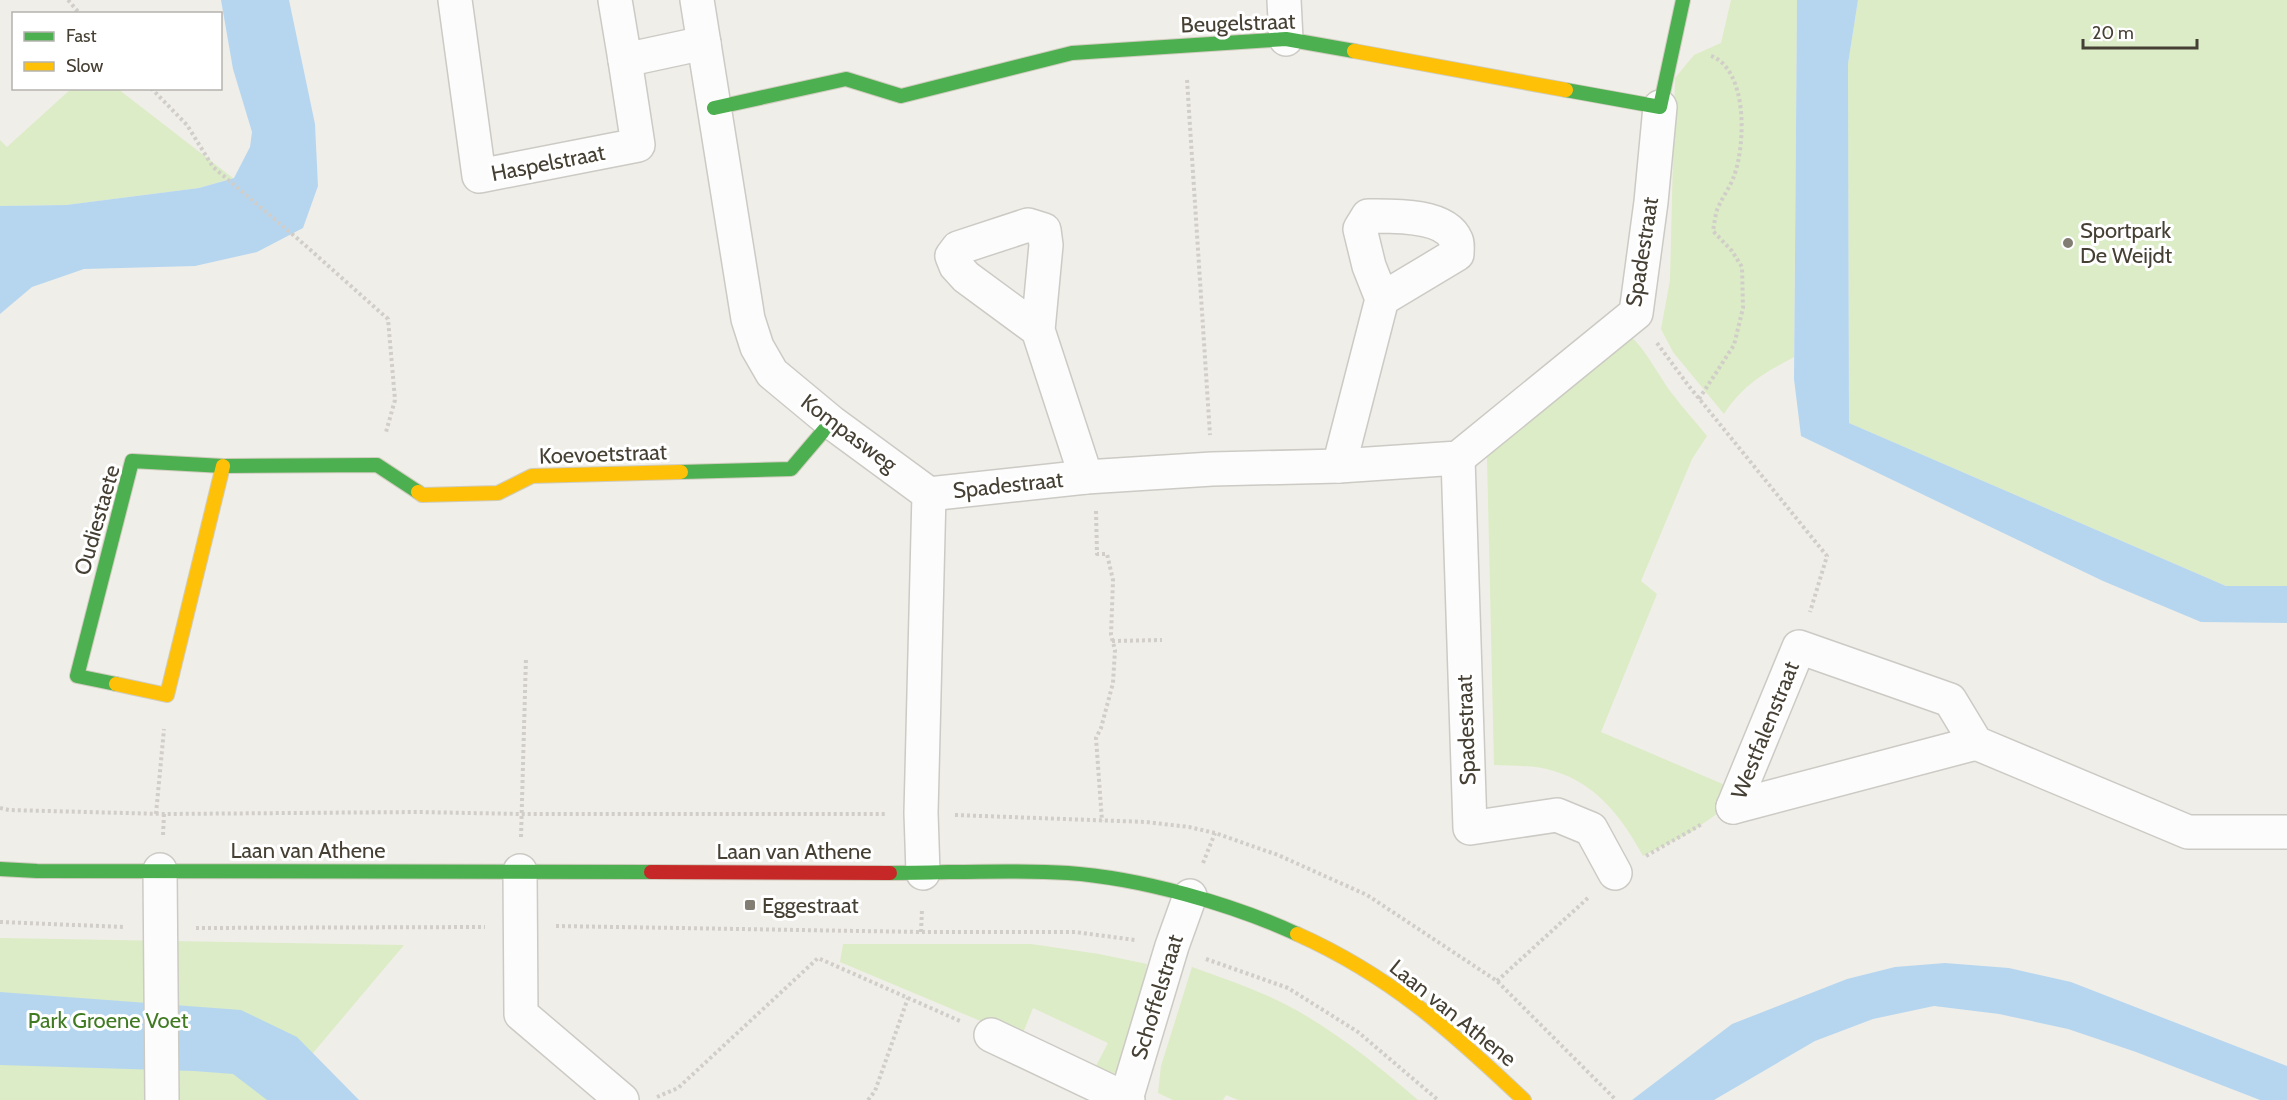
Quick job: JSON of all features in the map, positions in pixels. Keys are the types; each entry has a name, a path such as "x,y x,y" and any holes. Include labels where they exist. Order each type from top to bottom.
{"street":[{"name":"Haspelstraat","path":"455,0 478,176 638,145 615,0"},
{"name":"Kompasweg","path":"697,0 748,319 758,347 772,373 831,422 929,494"},
{"path":"1284,0 1286,39"},
{"path":"1660,107 1683,0"},
{"name":"Beugelstraat","path":"714,108 846,79 901,96 1072,53 1286,39 1660,107"},
{"path":"625,60 704,44"},
{"name":"Spadestraat","path":"929,494 1086,477 1212,468 1339,466 1458,458 1636,313 1651,202 1660,107"},
{"path":"1339,466 1382,299"},
{"name":"Spadestraat","path":"1038,330 1086,477"},
{"name":"Koevoetstraat","path":"377,465 422,495 498,493 532,476 791,469 831,422"},
{"name":"Spadestraat","path":"1458,458 1470,828 1557,815 1591,829 1615,873"},
{"name":"Oudiestaete","path":"167,695 77,676 132,461 223,466"},
{"path":"167,695 223,466 377,465"},
{"path":"922,873 921,813 929,494"},
{"name":"Westfalenstraat","path":"1799,647 1950,700 1976,743 1733,807 1799,647"},
{"path":"1976,743 2188,832 2287,832"},
{"name":"Laan van Athene","path":"0,869 37,871 1069,873 1131,882 1190,896 1262,919 1342,955 1397,990 1524,1100"},
{"path":"160,870 162,1089"},
{"path":"520,871 521,1014 622,1100"},
{"name":"Schoffelstraat","path":"991,1035 1127,1100 1172,946 1190,896"}],"path":[{"path":"68,0 78,12"},
{"path":"1674,43 1718,58 1732,75 1741,105 1741,145 1735,175 1716,213 1713,231 1732,250 1743,267 1743,308 1734,345 1699,399"},
{"path":"1185,45 1212,468"},
{"path":"154,90 187,125 213,167 388,319 395,400 377,465"},
{"path":"1636,313 1699,399 1827,556 1799,647"},
{"path":"1086,477 1096,500 1097,554 1107,554 1113,580 1113,683 1101,728 1096,738 1102,821"},
{"path":"1112,641 1162,640"},
{"path":"521,814 526,657"},
{"path":"156,814 167,695"},
{"path":"0,808 164,814"},
{"path":"0,922 160,929 520,925 910,932 1075,932 1172,946 1288,988 1358,1032 1438,1100"},
{"path":"650,1100 678,1088 818,958 991,1035"},
{"path":"1497,981 1616,1100"},
{"path":"868,1100 875,1091 908,998"}],"green space":[{"path":"1731,0 1797,0 1794,357 1747,387 1724,414 1673,352 1661,329 1670,280 1675,78 1694,55 1721,43"},
{"name":"Sportpark De Weijdt","path":"1858,0 2287,0 2287,586 2226,586 1849,423 1848,64"},
{"path":"70,90 119,90 233,178 199,188 66,205 0,206 0,140 7,147"},
{"path":"1631,337 1646,354 1670,391 1707,436 1692,459 1641,581 1657,594 1601,732 1725,785 1721,811 1691,832 1643,856 1627,829 1607,804 1583,785 1547,769 1494,765 1487,457"},
{"name":"Park Groene Voet","path":"0,938 404,945 313,1053 269,1100 0,1100"},
{"path":"843,944 1031,944 1147,964 1135,1020 1116,1074 1096,1066 1108,1043 1033,1008 1021,1038 840,962"},
{"path":"1192,967 1263,994 1303,1014 1362,1054 1418,1100 1238,1100 1226,1095 1223,1100 1173,1100 1158,1093 1161,1066"}],"water":[{"path":"221,0 289,0 315,124 318,186 303,228 257,252 195,266 84,269 32,287 0,314 0,206 66,205 199,188 234,178 250,147 252,132 233,69"},
{"path":"1797,0 1858,0 1848,64 1849,423 2226,586 2287,586 2287,623 2201,622 2103,581 1801,436 1794,379"},
{"path":"1945,963 2009,968 2071,982 2287,1066 2287,1100 2260,1100 2136,1052 2068,1029 1999,1014 1934,1006 1873,1019 1815,1041 1714,1100 1632,1100 1732,1024 1847,979 1895,967"},
{"path":"0,992 241,1010 297,1037 359,1100 267,1100 233,1074 0,1065"}],"traffic: fast":[{"path":"1566,90 1660,107 1683,0"},
{"path":"714,108 846,79 901,96 1072,53 1286,39 1354,51"},
{"path":"681,472 791,469 831,422"},
{"path":"116,684 77,676 132,461 223,466 377,465 418,492"},
{"path":"0,869 37,871 651,872"},
{"path":"890,873 1024,871 1068,873 1125,880 1215,903 1297,934"}],"traffic: slow":[{"path":"1354,51 1566,90"},
{"path":"116,684 167,695 223,466"},
{"path":"418,492 422,495 498,493 532,476 681,472"},
{"path":"1297,934 1331,950 1391,987 1445,1028 1524,1100"}],"traffic: jam":[{"path":"651,872 890,873"}],"place":[{"name":"Sportpark De Weijdt","path":"2068,243"},
{"name":"Eggestraat","path":"750,905"}]}
